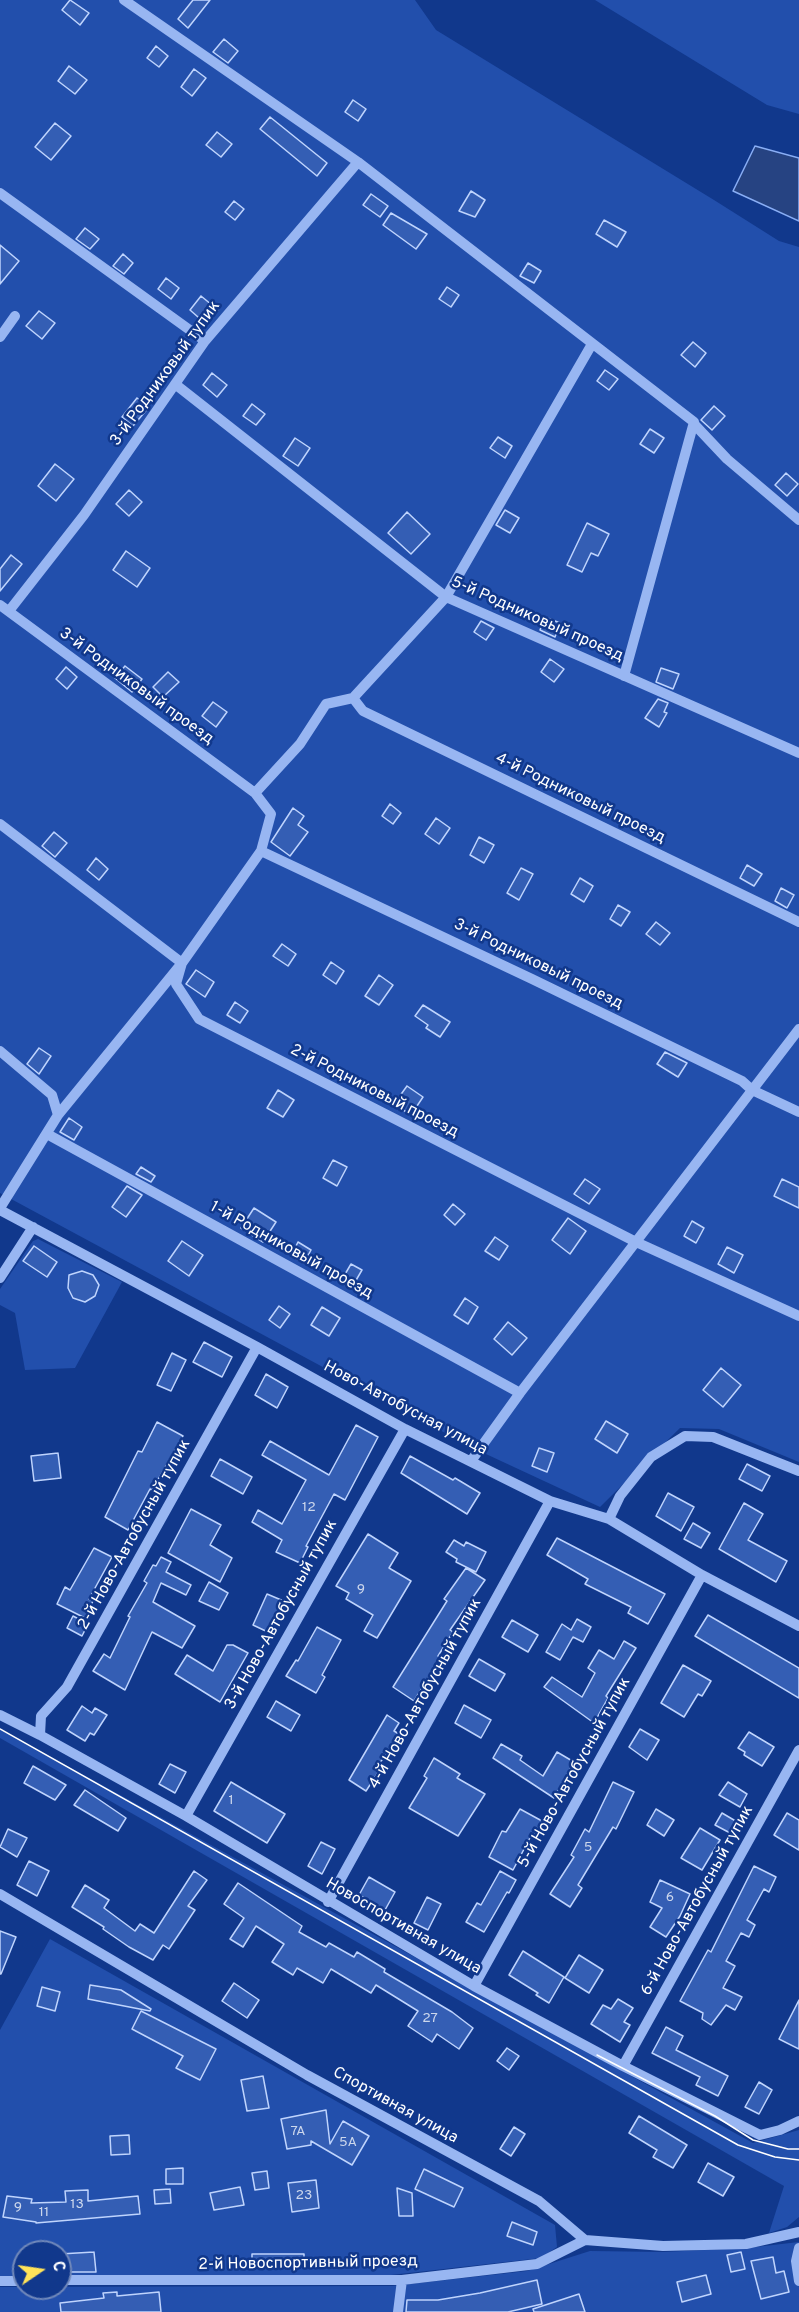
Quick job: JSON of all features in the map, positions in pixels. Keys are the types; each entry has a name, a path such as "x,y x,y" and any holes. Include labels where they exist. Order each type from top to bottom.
{"street":[{"path":"125,0 357,162 694,422 727,459 799,520"},
{"name":"3-й Родниковый тупик","path":"4,608 84,515 205,341 357,162"},
{"path":"0,193 205,341"},
{"path":"0,337 15,316"},
{"path":"0,1209 58,1115 182,963 261,851 271,814 255,793 300,744 326,704 353,698 446,597 592,344"},
{"name":"5-й Родниковый проезд","path":"175,384 446,597 799,753"},
{"path":"624,676 694,424"},
{"name":"3-й Родниковый проезд","path":"4,608 255,793"},
{"name":"4-й Родниковый проезд","path":"353,698 363,711 799,922"},
{"path":"0,824 182,963"},
{"name":"3-й Родниковый проезд","path":"261,851 511,968 742,1081 752,1090 799,1112"},
{"name":"2-й Родниковый проезд","path":"182,963 176,984 199,1019 636,1242 799,1316"},
{"path":"471,1461 520,1393 799,1029"},
{"path":"0,1051 52,1095 58,1115"},
{"name":"1-й Родниковый проезд","path":"47,1134 520,1393"},
{"name":"Ново-Автобусная улица","path":"0,1209 405,1429 550,1501 609,1519 702,1575 799,1626"},
{"path":"0,1278 33,1227"},
{"name":"2-й Ново-Автобусный тупик","path":"40,1734 41,1716 68,1687 257,1347"},
{"name":"3-й Ново-Автобусный тупик","path":"186,1816 405,1429"},
{"path":"609,1519 620,1496 651,1457 685,1436 713,1437 799,1471"},
{"name":"4-й Ново-Автобусный тупик","path":"328,1902 550,1501"},
{"name":"5-й Ново-Автобусный тупик","path":"474,1986 702,1575"},
{"name":"Новоспортивная улица","path":"0,1715 40,1734 186,1816 328,1902 474,1986 623,2066 760,2134 780,2130 799,2121"},
{"name":"6-й Ново-Автобусный тупик","path":"623,2066 799,1750"},
{"name":"Спортивная улица","path":"0,1894 307,2075 539,2201 585,2240"},
{"path":"585,2240 663,2246 746,2244 799,2232"},
{"name":"2-й Новоспортивный проезд","path":"72,2280 402,2280 537,2264 585,2240"},
{"path":"799,2248 796,2261 799,2281"},
{"path":"398,2312 402,2280"}],"shaded area":[{"path":"0,0 415,0 436,30 779,241 799,247 799,1462 719,1429 680,1428 600,1507 473,1448 0,1193"},
{"path":"595,0 799,0 799,114 767,105"},
{"path":"755,146 799,158 799,221 733,191"},
{"path":"38,1239 122,1282 75,1368 25,1370 15,1313 0,1305 0,1289 33,1241"},
{"path":"0,1729 753,2143 799,2130 799,2217 787,2227 769,2233 784,2186 0,1738"},
{"path":"50,1939 555,2225 557,2247 541,2258 391,2275 72,2276 72,2240 12,2240 12,2277 0,2277 0,2030"},
{"path":"799,2242 799,2312 0,2312 0,2287 12,2287 12,2300 72,2300 72,2287 392,2286 527,2271 590,2251 663,2252 747,2248"}],"building":[{"path":"70,0 89,13 80,25 62,10"},
{"path":"193,0 210,0 188,28 178,19"},
{"path":"224,39 238,51 228,63 213,52"},
{"path":"156,46 168,56 159,67 147,58"},
{"path":"69,66 87,80 75,94 58,81"},
{"path":"194,69 206,78 192,96 181,87"},
{"path":"353,100 366,109 358,121 345,112"},
{"path":"270,117 327,163 317,176 260,129"},
{"path":"55,123 71,136 51,160 35,147"},
{"path":"217,132 232,144 221,157 206,145"},
{"path":"471,191 485,200 475,217 459,211"},
{"path":"371,194 388,206 380,217 363,205"},
{"path":"234,201 244,209 235,220 225,212"},
{"path":"391,213 427,234 416,249 383,225"},
{"path":"604,220 626,232 617,247 596,234"},
{"path":"85,228 99,239 90,249 76,239"},
{"path":"0,245 19,261 0,284"},
{"path":"123,254 133,263 124,274 113,266"},
{"path":"528,263 541,271 534,283 520,276"},
{"path":"166,278 179,288 171,299 158,289"},
{"path":"447,287 459,295 451,307 439,299"},
{"path":"201,296 218,310 206,324 190,310"},
{"path":"39,311 55,323 42,339 26,326"},
{"path":"693,342 706,353 695,367 681,355"},
{"path":"605,370 618,379 609,390 597,381"},
{"path":"212,373 227,385 217,397 203,385"},
{"path":"137,398 149,407 133,426 122,417"},
{"path":"252,404 265,414 256,425 243,416"},
{"path":"714,406 725,416 712,430 701,420"},
{"path":"650,429 664,438 654,453 640,444"},
{"path":"498,437 512,446 505,458 490,448"},
{"path":"295,438 310,448 298,466 283,456"},
{"path":"55,464 74,479 56,501 38,486"},
{"path":"786,473 798,484 787,496 775,485"},
{"path":"129,490 142,502 129,516 116,504"},
{"path":"505,510 519,518 510,533 496,525"},
{"path":"407,512 430,534 411,554 388,533"},
{"path":"587,523 609,534 598,556 591,553 582,572 567,565"},
{"path":"126,551 150,568 137,587 113,570"},
{"path":"11,555 22,564 0,591 0,569"},
{"path":"545,617 560,623 555,637 540,630"},
{"path":"481,621 494,628 486,640 474,632"},
{"path":"550,659 564,669 554,682 541,672"},
{"path":"125,666 142,679 132,692 115,678"},
{"path":"66,667 77,677 67,689 56,679"},
{"path":"661,668 679,674 673,689 656,682"},
{"path":"168,672 179,682 163,697 153,687"},
{"path":"658,699 668,703 664,712 667,713 659,727 645,718"},
{"path":"213,702 227,712 216,727 202,716"},
{"path":"390,804 401,813 393,824 382,816"},
{"path":"293,808 304,816 298,825 308,832 290,856 271,842"},
{"path":"436,818 450,828 439,844 425,834"},
{"path":"54,832 67,843 55,857 42,846"},
{"path":"479,837 494,845 484,863 470,855"},
{"path":"96,858 108,869 99,880 87,870"},
{"path":"747,865 762,874 754,886 740,878"},
{"path":"521,868 533,874 519,900 507,893"},
{"path":"580,878 593,886 584,902 571,894"},
{"path":"781,888 794,895 787,908 775,901"},
{"path":"618,905 630,912 621,926 610,919"},
{"path":"656,922 670,933 660,945 646,934"},
{"path":"282,944 296,954 288,966 273,956"},
{"path":"331,962 344,971 336,984 323,975"},
{"path":"196,970 214,982 205,997 186,984"},
{"path":"379,975 393,985 379,1005 365,996"},
{"path":"235,1002 248,1011 240,1023 227,1015"},
{"path":"423,1005 450,1022 440,1037 426,1028 428,1025 415,1016"},
{"path":"39,1048 51,1056 39,1074 27,1064"},
{"path":"665,1052 687,1063 678,1077 657,1064"},
{"path":"407,1086 423,1097 411,1115 394,1104"},
{"path":"278,1090 294,1100 283,1117 267,1108"},
{"path":"69,1118 82,1127 74,1140 60,1132"},
{"path":"333,1160 347,1167 337,1186 323,1178"},
{"path":"141,1167 155,1176 151,1182 136,1174"},
{"path":"585,1179 600,1189 589,1204 574,1194"},
{"path":"782,1179 799,1187 799,1208 774,1196"},
{"path":"127,1186 142,1195 126,1217 112,1207"},
{"path":"453,1204 465,1214 455,1225 444,1215"},
{"path":"254,1208 276,1222 263,1242 241,1228"},
{"path":"568,1218 586,1231 570,1254 552,1240"},
{"path":"692,1221 704,1228 696,1243 684,1236"},
{"path":"495,1237 508,1246 499,1260 485,1251"},
{"path":"182,1241 203,1255 189,1276 168,1261"},
{"path":"298,1242 311,1250 304,1263 291,1256"},
{"path":"34,1246 57,1262 47,1277 23,1261"},
{"path":"727,1247 743,1255 734,1273 718,1264"},
{"path":"351,1264 362,1270 355,1282 344,1276"},
{"path":"82,1271 93,1275 99,1285 95,1296 85,1302 73,1298 68,1288 69,1275"},
{"path":"465,1298 478,1307 468,1324 454,1315"},
{"path":"279,1306 290,1314 280,1328 269,1320"},
{"path":"322,1307 340,1318 329,1336 311,1325"},
{"path":"508,1322 527,1338 512,1355 494,1339"},
{"path":"204,1342 232,1357 222,1377 193,1362"},
{"path":"172,1353 186,1360 171,1391 157,1385"},
{"path":"721,1368 741,1385 723,1407 703,1390"},
{"path":"266,1374 288,1387 277,1408 255,1395"},
{"path":"606,1421 628,1434 617,1453 595,1439"},
{"path":"157,1422 183,1436 128,1530 105,1517 138,1451 142,1452"},
{"path":"356,1425 378,1437 345,1500 334,1494 306,1546 308,1547 300,1563 276,1552 282,1540 252,1522 258,1510 282,1524 306,1480 262,1455 270,1441 329,1475"},
{"path":"539,1448 554,1453 547,1472 532,1466"},
{"path":"58,1453 61,1478 34,1481 31,1456"},
{"path":"410,1456 480,1493 467,1514 401,1473"},
{"path":"220,1459 252,1477 243,1494 211,1476"},
{"path":"747,1464 770,1476 762,1491 739,1479"},
{"path":"668,1493 694,1507 681,1531 656,1516"},
{"path":"744,1503 763,1514 748,1540 787,1561 776,1582 719,1549"},
{"path":"191,1509 221,1525 210,1545 232,1558 220,1582 168,1553"},
{"path":"693,1523 710,1533 701,1548 684,1539"},
{"path":"368,1534 398,1553 389,1568 411,1581 377,1638 364,1631 373,1615 346,1599 349,1593 336,1586"},
{"path":"557,1538 665,1594 648,1624 628,1613 631,1607 585,1584 588,1579 547,1555"},
{"path":"454,1540 464,1546 466,1542 486,1552 476,1572 456,1562 457,1559 446,1552"},
{"path":"94,1548 112,1557 89,1599 93,1601 85,1618 57,1604 65,1587 70,1590"},
{"path":"161,1557 171,1562 166,1572 191,1585 186,1595 161,1583 153,1602 195,1626 182,1648 152,1632 125,1690 93,1671 104,1654 110,1658 130,1617 128,1616 147,1583 144,1581 153,1565 156,1566"},
{"path":"466,1568 485,1580 450,1630 453,1632 438,1656 446,1661 435,1678 430,1675 414,1701 393,1687 447,1601 444,1599"},
{"path":"209,1582 228,1593 219,1610 199,1601"},
{"path":"267,1594 286,1602 272,1634 253,1625"},
{"path":"708,1615 799,1668 799,1698 695,1636"},
{"path":"73,1616 88,1624 82,1636 67,1628"},
{"path":"577,1619 591,1627 583,1642 573,1637 560,1660 546,1652 562,1624 571,1630"},
{"path":"512,1620 538,1635 528,1652 502,1637"},
{"path":"317,1627 341,1640 322,1675 325,1677 316,1693 286,1676 296,1660 298,1661"},
{"path":"624,1641 636,1648 606,1696 608,1698 594,1723 544,1687 552,1677 582,1697 595,1673 588,1668 599,1650 614,1659"},
{"path":"227,1645 233,1645 248,1653 220,1702 175,1674 187,1655 213,1671"},
{"path":"479,1659 505,1674 495,1691 469,1676"},
{"path":"683,1665 711,1681 702,1696 698,1694 684,1717 661,1703"},
{"path":"276,1701 300,1715 291,1731 267,1717"},
{"path":"464,1705 491,1720 481,1738 455,1723"},
{"path":"82,1706 92,1713 95,1708 107,1715 94,1735 90,1733 85,1741 67,1730"},
{"path":"387,1715 399,1723 394,1731 399,1734 378,1766 381,1768 366,1791 349,1780"},
{"path":"640,1729 659,1740 647,1760 629,1747"},
{"path":"749,1732 774,1747 762,1766 744,1755 745,1752 738,1748"},
{"path":"501,1744 522,1756 520,1760 543,1776 557,1752 574,1762 554,1798 493,1758"},
{"path":"434,1758 460,1774 457,1778 485,1794 458,1836 409,1808 427,1778 424,1776"},
{"path":"170,1764 186,1772 175,1793 159,1784"},
{"path":"33,1766 66,1785 55,1800 24,1783"},
{"path":"231,1782 285,1814 267,1843 214,1811"},
{"path":"613,1782 634,1792 616,1829 613,1827 578,1885 582,1888 570,1907 550,1894 574,1857 571,1855 585,1829 589,1832"},
{"path":"728,1782 747,1794 740,1807 719,1795"},
{"path":"85,1790 126,1818 118,1831 74,1805"},
{"path":"520,1809 542,1821 534,1835 532,1834 513,1870 489,1857 502,1831 506,1832"},
{"path":"656,1809 674,1820 664,1836 647,1825"},
{"path":"722,1813 739,1823 732,1834 715,1825"},
{"path":"787,1813 799,1820 799,1850 774,1835"},
{"path":"700,1828 720,1840 702,1870 681,1858"},
{"path":"8,1829 27,1838 17,1857 0,1847"},
{"path":"321,1842 335,1849 322,1874 308,1866"},
{"path":"29,1861 49,1871 37,1896 17,1885"},
{"path":"754,1866 776,1877 769,1892 764,1889 747,1920 755,1925 749,1937 741,1933 726,1961 735,1966 723,1988 742,1997 735,2010 726,2005 711,2025 702,2019 703,2013 680,2001 708,1950 711,1952"},
{"path":"194,1871 207,1880 188,1906 195,1910 169,1949 163,1945 153,1960 129,1947 103,1929 104,1927 72,1907 85,1885 109,1900 104,1908 135,1931 140,1924 154,1933"},
{"path":"500,1871 516,1880 484,1932 466,1922 477,1903 481,1905"},
{"path":"369,1877 395,1892 385,1910 359,1895"},
{"path":"660,1880 690,1894 680,1916 666,1937 650,1927 662,1908 650,1902"},
{"path":"238,1883 302,1926 299,1932 326,1947 329,1943 354,1957 357,1952 385,1969 384,1972 452,2012 473,2028 459,2049 437,2034 432,2042 408,2026 418,2011 376,1985 371,1993 331,1969 323,1983 297,1968 293,1975 272,1962 284,1944 256,1926 243,1947 230,1939 244,1918 224,1904"},
{"path":"427,1897 441,1904 428,1930 414,1923"},
{"path":"0,1931 16,1937 1,1974 0,1974"},
{"path":"523,1951 564,1977 549,2003 536,1995 538,1993 509,1975"},
{"path":"579,1955 603,1970 589,1993 565,1978"},
{"path":"234,1983 259,2000 247,2018 222,2001"},
{"path":"90,1985 121,1990 151,2009 150,2011 88,1999"},
{"path":"42,1987 60,1992 55,2011 37,2006"},
{"path":"618,1999 633,2008 624,2022 630,2025 620,2042 591,2024 603,2005 611,2009"},
{"path":"799,2000 799,2049 779,2039"},
{"path":"141,2011 216,2049 200,2080 176,2068 183,2056 132,2029"},
{"path":"666,2027 683,2036 676,2050 728,2076 718,2096 696,2085 700,2077 652,2053"},
{"path":"507,2048 519,2056 509,2070 497,2061"},
{"path":"263,2076 269,2108 247,2111 241,2080"},
{"path":"759,2082 772,2090 759,2114 745,2107"},
{"path":"326,2110 330,2144 343,2121 369,2136 352,2165 311,2141 311,2145 287,2149 281,2119"},
{"path":"639,2116 687,2145 673,2168 653,2157 657,2150 629,2133"},
{"path":"514,2127 525,2134 511,2156 500,2149"},
{"path":"129,2135 130,2154 111,2155 110,2136"},
{"path":"708,2163 734,2177 723,2196 698,2182"},
{"path":"183,2168 183,2184 166,2184 166,2169"},
{"path":"424,2169 463,2188 454,2207 415,2189"},
{"path":"267,2171 269,2188 255,2190 252,2173"},
{"path":"316,2180 319,2208 292,2212 288,2183"},
{"path":"240,2187 244,2205 214,2210 210,2193"},
{"path":"397,2188 412,2193 413,2216 399,2216"},
{"path":"170,2189 171,2203 155,2204 154,2190"},
{"path":"88,2190 88,2201 138,2196 140,2214 36,2223 3,2217 7,2196 32,2199 31,2203 66,2202 65,2191"},
{"path":"512,2222 537,2232 533,2245 507,2236"},
{"path":"94,2252 96,2272 72,2272 72,2253"},
{"path":"741,2252 745,2269 731,2272 727,2255"},
{"path":"252,2254 304,2254 304,2266 252,2268"},
{"path":"773,2257 776,2273 784,2271 789,2292 761,2299 751,2261"},
{"path":"706,2275 711,2294 682,2302 677,2282"},
{"path":"537,2280 542,2304 508,2312 406,2312 407,2300 438,2300"},
{"path":"117,2292 117,2296 159,2292 161,2312 61,2312 60,2303 104,2298 103,2293"},
{"path":"579,2294 585,2312 534,2312 533,2309"}],"tram line":[{"path":"0,1729 738,2145 775,2157 799,2160"},
{"path":"597,2055 715,2116 753,2140 788,2149 799,2149"}]}
